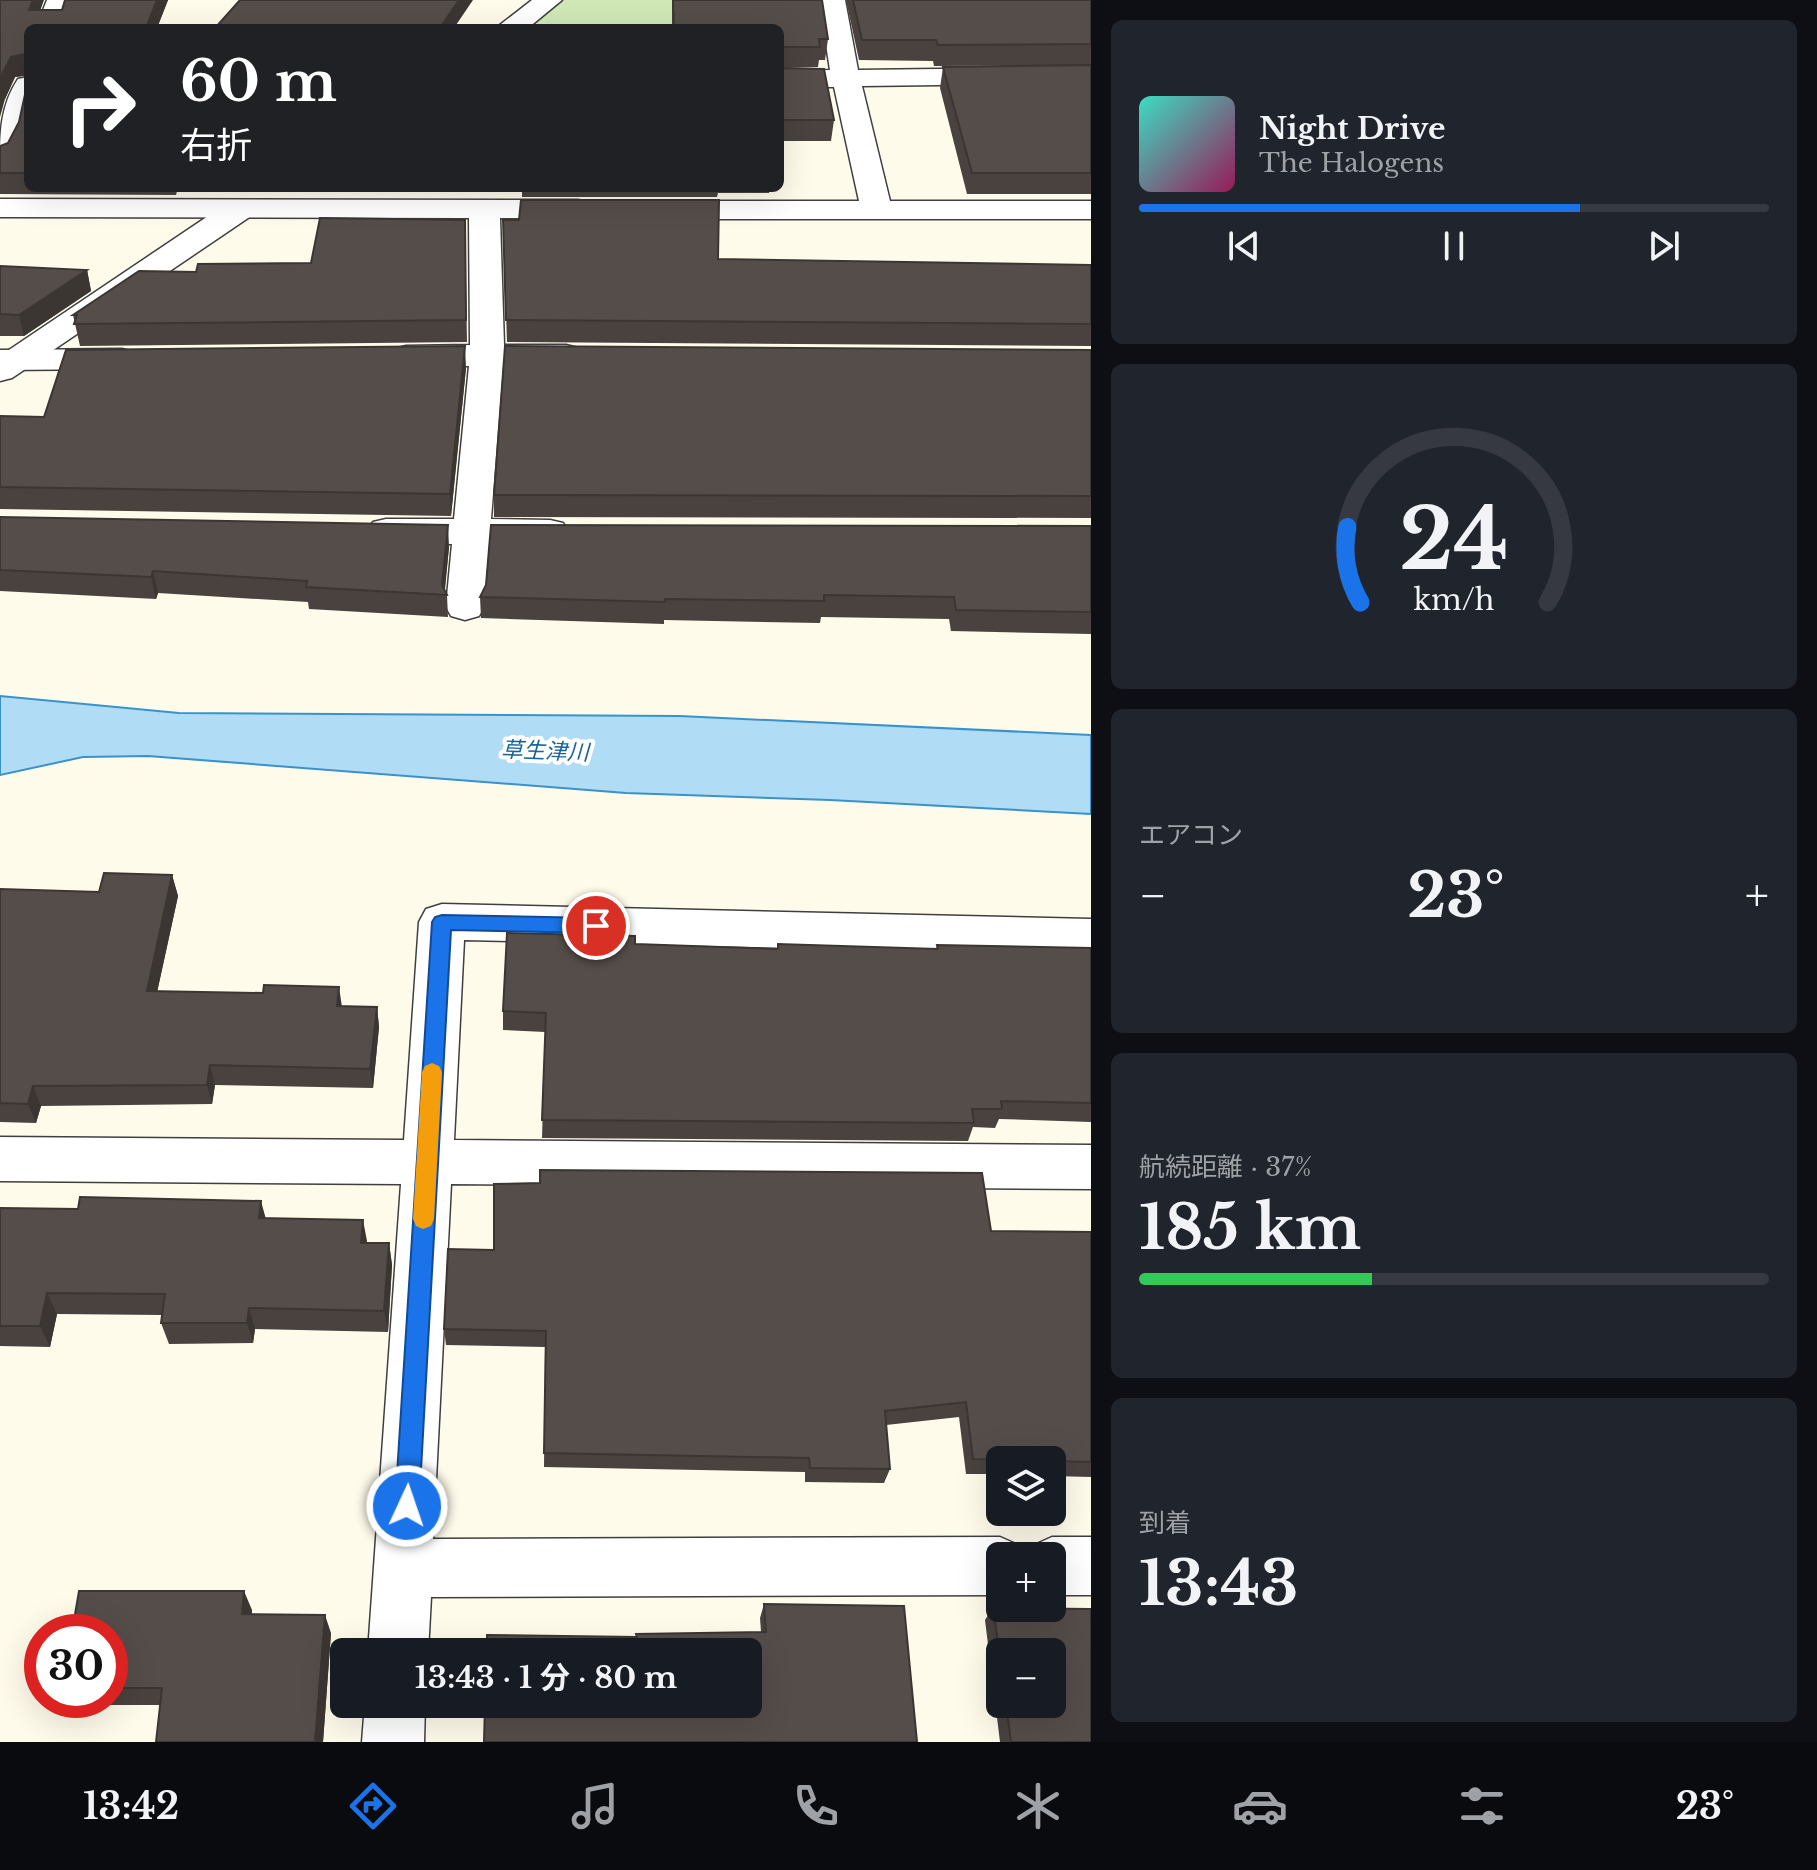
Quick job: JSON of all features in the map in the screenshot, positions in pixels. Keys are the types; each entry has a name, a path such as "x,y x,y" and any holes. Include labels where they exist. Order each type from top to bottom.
{"street":[{"path":"51,24 60,0"},
{"path":"516,24 549,0"},
{"path":"832,0 846,79 877,211"},
{"path":"784,79 1091,75"},
{"path":"0,156 24,95"},
{"path":"5,364 266,192"},
{"path":"0,208 1091,210"},
{"path":"465,607 487,355 484,209"},
{"path":"377,356 598,356"},
{"path":"5,364 157,359"},
{"path":"345,530 581,532"},
{"path":"399,1638 442,922 1091,937"},
{"path":"0,1159 1091,1167"},
{"path":"404,1568 986,1566"},
{"path":"1066,1566 1091,1566"},
{"path":"393,1742 394,1718"}],"green space":[{"path":"564,0 707,0 704,24 528,24"}],"water":[{"name":"草生津川","path":"0,696 179,713 680,716 1091,735 1091,814 626,793 148,756 83,757 0,775"}],"building":[{"path":"0,0 33,0 29,10 62,10 65,0 157,0 148,24 24,24 24,54 11,57 0,78"},
{"path":"240,0 459,0 443,24 219,24"},
{"path":"673,0 822,0 828,39 819,39 820,47 784,47 784,24 674,24"},
{"path":"853,0 1091,0 1091,44 938,45 936,40 862,40"},
{"path":"1091,65 1091,173 972,173 943,67"},
{"path":"784,68 824,69 834,120 784,120"},
{"path":"24,99 24,173 0,173 0,146 8,143 19,122"},
{"path":"521,200 719,200 718,259 1091,265 1091,324 506,320 503,220 519,220"},
{"path":"320,218 465,220 466,320 74,324 77,315 73,315 139,271 196,272 198,264 311,263"},
{"path":"0,266 87,270 19,315 0,314"},
{"path":"465,346 450,494 0,487 0,416 44,417 66,350"},
{"path":"505,346 1091,350 1091,496 494,495"},
{"path":"0,517 448,525 442,585 447,595 306,587 307,581 153,571 151,577 0,570"},
{"path":"491,525 1091,526 1091,612 956,610 954,597 824,595 824,601 665,599 665,602 480,597 486,585"},
{"path":"104,873 172,875 147,991 263,993 264,985 339,987 337,1006 377,1007 370,1069 210,1065 207,1085 33,1086 28,1104 0,1103 0,889 99,892"},
{"path":"507,933 635,936 635,944 778,949 778,944 938,949 937,945 1091,948 1091,1103 1001,1101 1002,1109 972,1109 974,1123 542,1120 546,1013 503,1011"},
{"path":"540,1170 982,1173 991,1231 1091,1232 1091,1462 1066,1461 1066,1446 986,1446 986,1459 973,1459 966,1402 885,1411 890,1469 810,1468 809,1458 544,1453 546,1331 444,1329 448,1249 494,1250 494,1184 540,1183"},
{"path":"80,1197 261,1201 259,1218 363,1220 361,1243 389,1243 384,1311 249,1308 247,1323 161,1323 165,1294 47,1293 40,1326 0,1326 0,1208 78,1209"},
{"path":"79,1591 244,1591 242,1614 325,1615 315,1742 156,1742 162,1688 128,1688 128,1614 75,1614"},
{"path":"764,1604 904,1606 917,1742 484,1742 485,1718 762,1718 762,1638 487,1638 487,1635 637,1637 636,1634 766,1632"},
{"path":"1066,1609 1091,1609 1091,1742 1011,1742 1008,1718 1066,1718 1066,1638 997,1638 995,1622 1066,1622"}],"slow traffic":[{"path":"423,1219 432,1072"}],"route":[{"path":"407,1506 442,922 596,926"}]}
